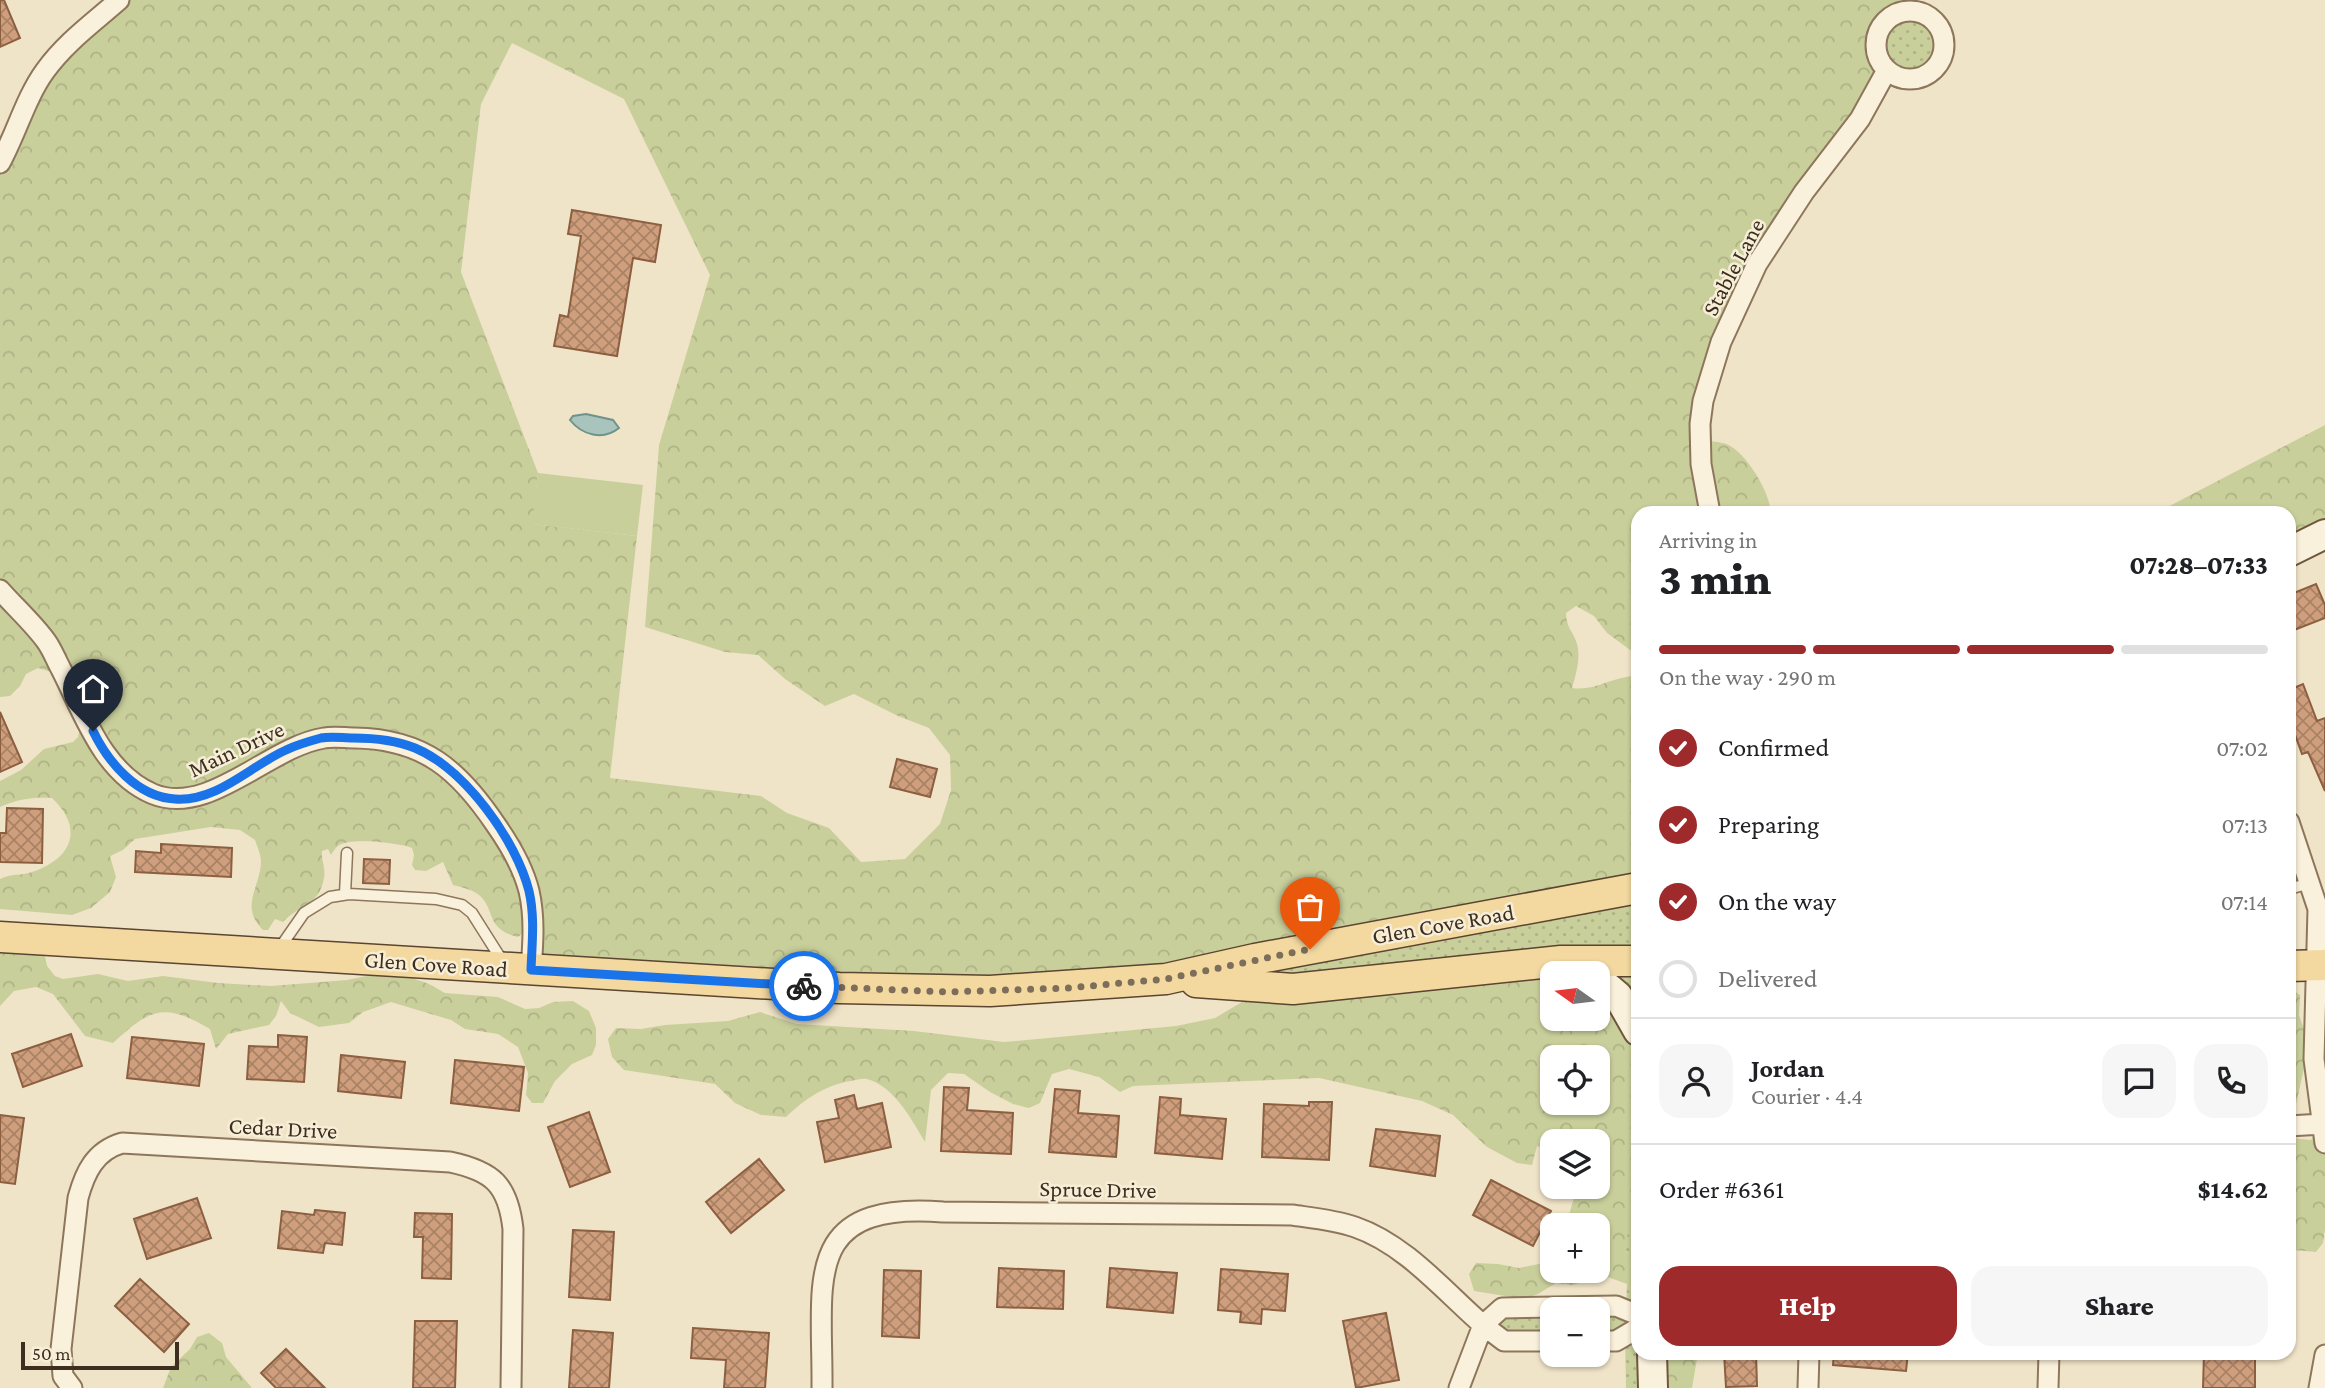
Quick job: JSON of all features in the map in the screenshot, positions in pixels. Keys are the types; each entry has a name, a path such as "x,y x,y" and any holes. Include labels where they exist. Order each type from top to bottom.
{"main road":[{"name":"Glen Cove Road","path":"0,937 936,992 1055,988 1166,979 1255,959 1631,889"},
{"name":"Glen Cove Road","path":"1610,961 1631,961"},
{"name":"Glen Cove Road","path":"1166,979 1293,989 1540,963"}],"street":[{"path":"0,163 43,73 91,22 119,0"},
{"path":"1917,6 1942,32 1943,55 1930,73 1919,78 1896,77 1887,70 1878,59 1876,51 1879,30 1894,15 1917,6"},
{"name":"Stable Lane","path":"1709,506 1701,464 1700,424 1703,401 1721,342 1757,264 1804,192 1860,119 1887,70"},
{"path":"2296,548 2325,534"},
{"name":"Main Drive","path":"0,590 47,642 104,754 129,780 153,794 175,799 200,796 237,779 286,749 325,737 384,738 417,749 445,766 478,798 513,850 528,889 532,909 519,969"},
{"path":"2296,842 2321,908 2305,964 2324,1133 2296,1127"},
{"path":"1610,989 1618,996 1631,1019"},
{"name":"Cedar Drive","path":"72,1388 63,1376 61,1349 78,1198 91,1164 109,1147 122,1143 450,1162 477,1167 494,1179 506,1197 511,1212 511,1388"},
{"name":"Spruce Drive","path":"822,1388 823,1274 828,1256 838,1238 860,1221 909,1210 1292,1216 1326,1219 1356,1227 1385,1241 1504,1341 1540,1341"},
{"path":"1458,1388 1483,1325 1502,1308 1616,1306 1631,1312"},
{"path":"1610,1341 1616,1341 1631,1332"},
{"path":"2319,1388 2325,1355"},
{"path":"1652,1360 1653,1388"},
{"path":"1808,1388 1809,1360"},
{"path":"2048,1388 2049,1360"}],"lane":[{"path":"345,894 348,853"},
{"path":"2296,887 2310,883"},
{"path":"276,954 304,913 318,902 345,894 436,899 462,905 472,913 519,969"}],"green space":[{"path":"119,0 1918,0 1916,11 1894,16 1880,30 1877,50 1887,70 1757,264 1700,424 1711,441 1730,446 1752,467 1770,506 1631,506 1631,651 1607,633 1594,616 1576,606 1566,613 1578,649 1578,666 1572,688 1588,688 1631,676 1631,889 1166,979 531,970 527,930 518,937 500,929 482,898 471,890 453,885 443,862 426,871 415,870 412,865 412,848 374,842 344,843 331,855 328,849 322,851 324,874 318,894 283,922 275,919 268,930 263,930 252,913 261,862 255,840 240,830 211,827 135,839 123,850 110,856 116,877 110,892 91,908 72,915 0,909 0,879 32,872 57,859 65,850 71,831 62,809 52,798 26,799 0,807 0,781 21,770 44,749 73,742 78,737 81,722 52,672 38,668 26,674 20,686 10,696 0,697 0,163 43,73","holes":["512,43 624,99 710,275 659,445 645,627 725,652 758,655 785,679 825,706 854,694 929,728 950,755 951,790 940,824 905,859 861,862 829,828 787,813 761,796 610,778 637,536 533,524 538,473 461,272 481,104"]},
{"path":"1914,17 1924,21 1932,29 1936,44 1932,59 1924,67 1904,71 1894,67 1886,59 1882,39 1886,29 1894,21"},
{"path":"2325,425 2325,521 2296,536 2296,506 2169,506"},
{"path":"538,473 643,485 637,536 532,524"},
{"path":"1631,889 1631,1033 1626,1022 1610,1008 1610,961 1540,961 1540,963 1293,989 1166,979 1255,959"},
{"path":"0,940 31,948 45,956 47,966 55,976 63,979 98,974 128,981 163,976 271,986 347,980 381,973 401,974 445,993 498,997 525,1009 539,1008 553,1002 573,1001 589,1011 596,1028 596,1045 592,1055 572,1064 555,1081 543,1103 532,1103 526,1095 528,1073 518,1047 498,1034 465,1029 451,1020 391,1002 363,1012 349,1023 319,1027 290,1013 281,1001 276,1016 269,1025 228,1034 216,1049 210,1029 181,1015 158,1013 138,1022 113,1043 85,1036 53,994 36,987 14,991 0,1006"},
{"path":"1540,974 1540,1031 1610,1031 1610,1009 1631,1040 1631,1211 1626,1252 1631,1259 1631,1279 1627,1284 1610,1278 1610,1213 1570,1213 1574,1199 1610,1199 1610,1129 1540,1129 1540,1147 1537,1146 1532,1165 1517,1163 1487,1147 1453,1115 1422,1101 1319,1078 1133,1086 1120,1092 1099,1077 1069,1069 1052,1074 1040,1103 1029,1108 1013,1104 990,1092 964,1074 948,1073 931,1090 925,1142 894,1096 867,1079 824,1089 786,1117 761,1115 735,1103 715,1084 624,1070 612,1057 608,1039 616,1028 641,1029 728,1021 760,1012 797,1024 914,1031 1004,1042 1176,1026 1215,1018 1257,993"},
{"path":"2296,992 2300,995 2299,1015 2307,1038 2306,1059 2296,1104"},
{"path":"2325,1127 2323,1243 2316,1252 2296,1250 2296,1138 2311,1140 2318,1130"},
{"path":"1631,1211 1631,1260 1625,1243 1627,1228"},
{"path":"1476,1263 1519,1268 1540,1264 1540,1283 1556,1283 1524,1299 1474,1291 1469,1274"},
{"path":"1631,1278 1631,1360 1659,1360 1660,1388 1626,1388 1625,1336 1610,1341 1610,1306 1626,1310 1627,1284"},
{"path":"1540,1307 1540,1341 1504,1341 1483,1325 1502,1308"},
{"path":"209,1333 222,1343 226,1357 252,1388 163,1388 171,1367 190,1349 197,1337"},
{"path":"1659,1360 1697,1360 1692,1388 1660,1388"}],"water":[{"path":"586,414 613,420 619,428 600,435 587,433 570,420 573,416"}],"building":[{"path":"0,0 4,0 20,38 0,47"},
{"path":"572,210 661,225 655,262 633,258 617,356 554,346 560,315 568,317 581,236 568,234"},
{"path":"2316,584 2325,605 2325,618 2296,629 2296,592"},
{"path":"2303,684 2317,721 2325,718 2325,791 2308,752 2302,754 2296,737 2296,687"},
{"path":"0,712 22,762 0,772"},
{"path":"897,759 937,769 930,797 890,787"},
{"path":"7,808 43,809 42,863 0,862 0,833 6,833"},
{"path":"161,844 232,848 231,877 135,872 136,851 161,853"},
{"path":"364,859 390,860 389,884 363,883"},
{"path":"71,1034 82,1066 23,1087 12,1054"},
{"path":"278,1035 307,1037 304,1082 247,1079 249,1046 278,1047"},
{"path":"132,1037 204,1044 199,1086 127,1078"},
{"path":"341,1055 405,1062 401,1098 338,1091"},
{"path":"455,1060 524,1067 519,1111 451,1103"},
{"path":"944,1087 969,1088 967,1110 1013,1113 1011,1154 941,1151"},
{"path":"1055,1089 1080,1091 1078,1113 1119,1116 1116,1157 1049,1152"},
{"path":"854,1095 857,1109 882,1103 891,1147 825,1162 817,1122 839,1118 835,1100"},
{"path":"1160,1097 1181,1099 1180,1115 1226,1119 1222,1159 1155,1153"},
{"path":"1309,1102 1332,1102 1329,1160 1262,1157 1264,1104 1309,1106"},
{"path":"589,1112 610,1172 570,1187 548,1127"},
{"path":"0,1115 24,1118 15,1184 0,1182"},
{"path":"1376,1129 1440,1136 1435,1176 1370,1166"},
{"path":"759,1159 784,1190 731,1233 706,1202"},
{"path":"1491,1180 1551,1211 1540,1213 1540,1232 1533,1246 1473,1215"},
{"path":"197,1198 211,1238 147,1259 134,1219"},
{"path":"315,1210 345,1213 342,1245 325,1243 323,1253 278,1248 282,1211 314,1215"},
{"path":"415,1213 452,1214 451,1279 422,1278 423,1237 414,1237"},
{"path":"573,1230 614,1232 610,1300 569,1297"},
{"path":"999,1268 1064,1271 1063,1309 997,1307"},
{"path":"1110,1268 1177,1273 1173,1313 1107,1307"},
{"path":"1221,1269 1288,1274 1285,1311 1262,1309 1261,1324 1240,1322 1241,1312 1218,1310"},
{"path":"884,1270 921,1271 919,1338 882,1336"},
{"path":"140,1279 189,1324 164,1352 115,1306"},
{"path":"1386,1313 1399,1380 1356,1388 1343,1321"},
{"path":"415,1321 457,1321 455,1388 413,1388"},
{"path":"693,1328 769,1333 765,1388 724,1388 726,1360 691,1358"},
{"path":"573,1330 613,1333 609,1388 569,1388"},
{"path":"286,1349 325,1388 276,1388 261,1373"},
{"path":"1724,1360 1756,1360 1757,1386 1726,1387"},
{"path":"1833,1360 1907,1360 1906,1371 1833,1365"},
{"path":"2204,1360 2255,1360 2255,1388 2203,1388"}],"way so far":[{"path":"804,986 949,992 1068,988 1166,979 1310,949"}],"route":[{"path":"93,731 104,754 129,780 153,794 175,799 200,796 237,779 286,749 325,737 384,738 417,749 445,766 478,798 513,850 528,889 532,909 531,970 804,986"}]}
